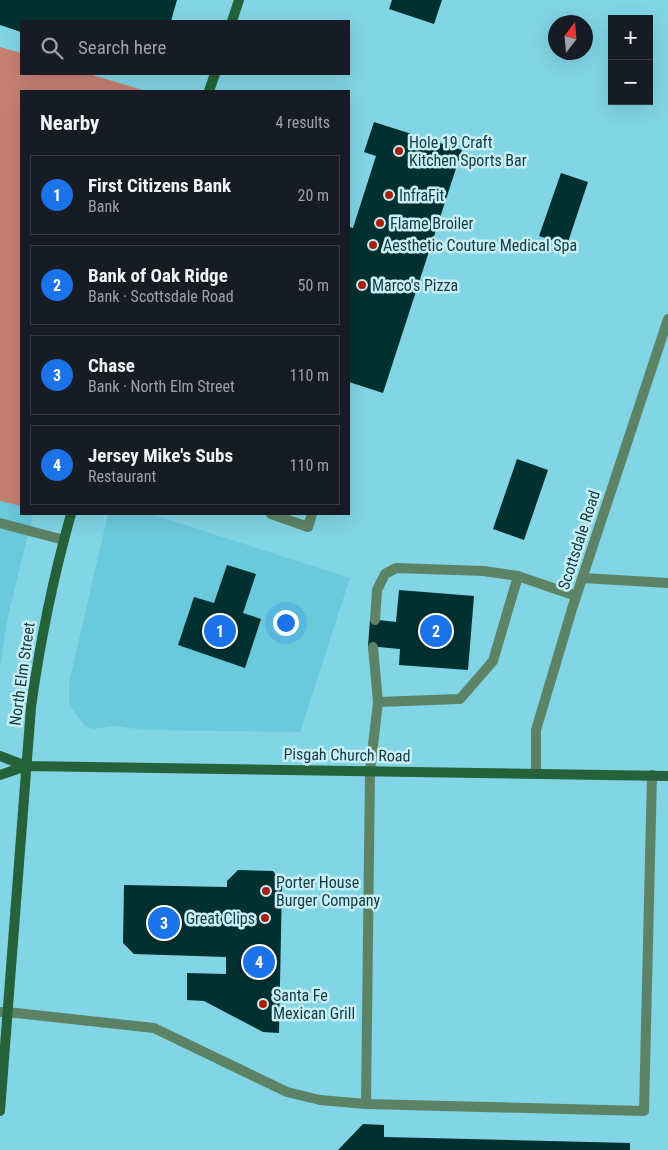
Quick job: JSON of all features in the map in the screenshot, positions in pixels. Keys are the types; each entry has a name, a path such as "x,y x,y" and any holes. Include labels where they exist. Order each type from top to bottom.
{"main road":[{"path":"232,20 239,0"},
{"path":"209,90 215,75"},
{"name":"North Elm Street","path":"0,1111 4,1012 26,766 39,651 71,515"},
{"name":"Pisgah Church Road","path":"0,756 26,766"},
{"name":"Pisgah Church Road","path":"0,775 26,766 668,776"}],"street":[{"name":"Scottsdale Road","path":"536,773 536,730 576,596 668,319"},
{"path":"273,515 308,526 312,515"},
{"path":"0,523 64,540"},
{"path":"375,620 376,590 384,574 396,568 484,571 518,576 576,596"},
{"path":"378,702 460,699 493,661 518,576"},
{"path":"582,578 668,583"},
{"path":"366,1104 370,771 378,702 374,647"},
{"path":"4,1012 154,1028 287,1092 320,1100 366,1104 644,1111 652,775"}],"shaded area":[{"path":"0,47 20,53 20,75 92,75 143,90 20,90 20,506 0,501"},
{"path":"0,501 20,506 20,515 33,515 8,616 0,667"},
{"path":"108,515 154,515 350,578 300,732 144,730 116,726 93,729 84,725 69,704 69,683"}],"building":[{"path":"0,0 177,0 171,20 20,20 20,32 0,25"},
{"path":"392,0 442,0 434,24 389,9"},
{"path":"374,122 462,150 383,393 350,382 350,227 353,228 376,156 364,152"},
{"path":"561,173 588,182 567,245 539,236"},
{"path":"517,459 548,470 524,540 493,529"},
{"path":"227,565 256,574 243,613 261,619 245,668 178,645 194,597 214,603"},
{"path":"399,590 474,596 468,670 399,665 400,649 368,646 370,619 396,622"},
{"path":"238,870 273,871 282,883 279,1033 263,1032 204,1001 187,1000 187,973 226,974 226,957 134,954 123,943 124,885 227,887 227,881"},
{"path":"363,1124 384,1125 384,1137 630,1143 630,1150 338,1150"}],"place":[{"name":"Hole 19 Craft Kitchen Sports Bar","path":"399,151"},
{"name":"InfraFit","path":"389,195"},
{"name":"Flame Broiler","path":"380,223"},
{"name":"Aesthetic Couture Medical Spa","path":"373,245"},
{"name":"Marco's Pizza","path":"362,285"},
{"name":"First Citizens Bank","path":"220,631"},
{"name":"Bank of Oak Ridge","path":"436,631"},
{"name":"Porter House Burger Company","path":"266,891"},
{"name":"Great Clips","path":"265,918"},
{"name":"Chase","path":"164,923"},
{"name":"Jersey Mike's Subs","path":"259,962"},
{"name":"Santa Fe Mexican Grill","path":"263,1004"}]}
